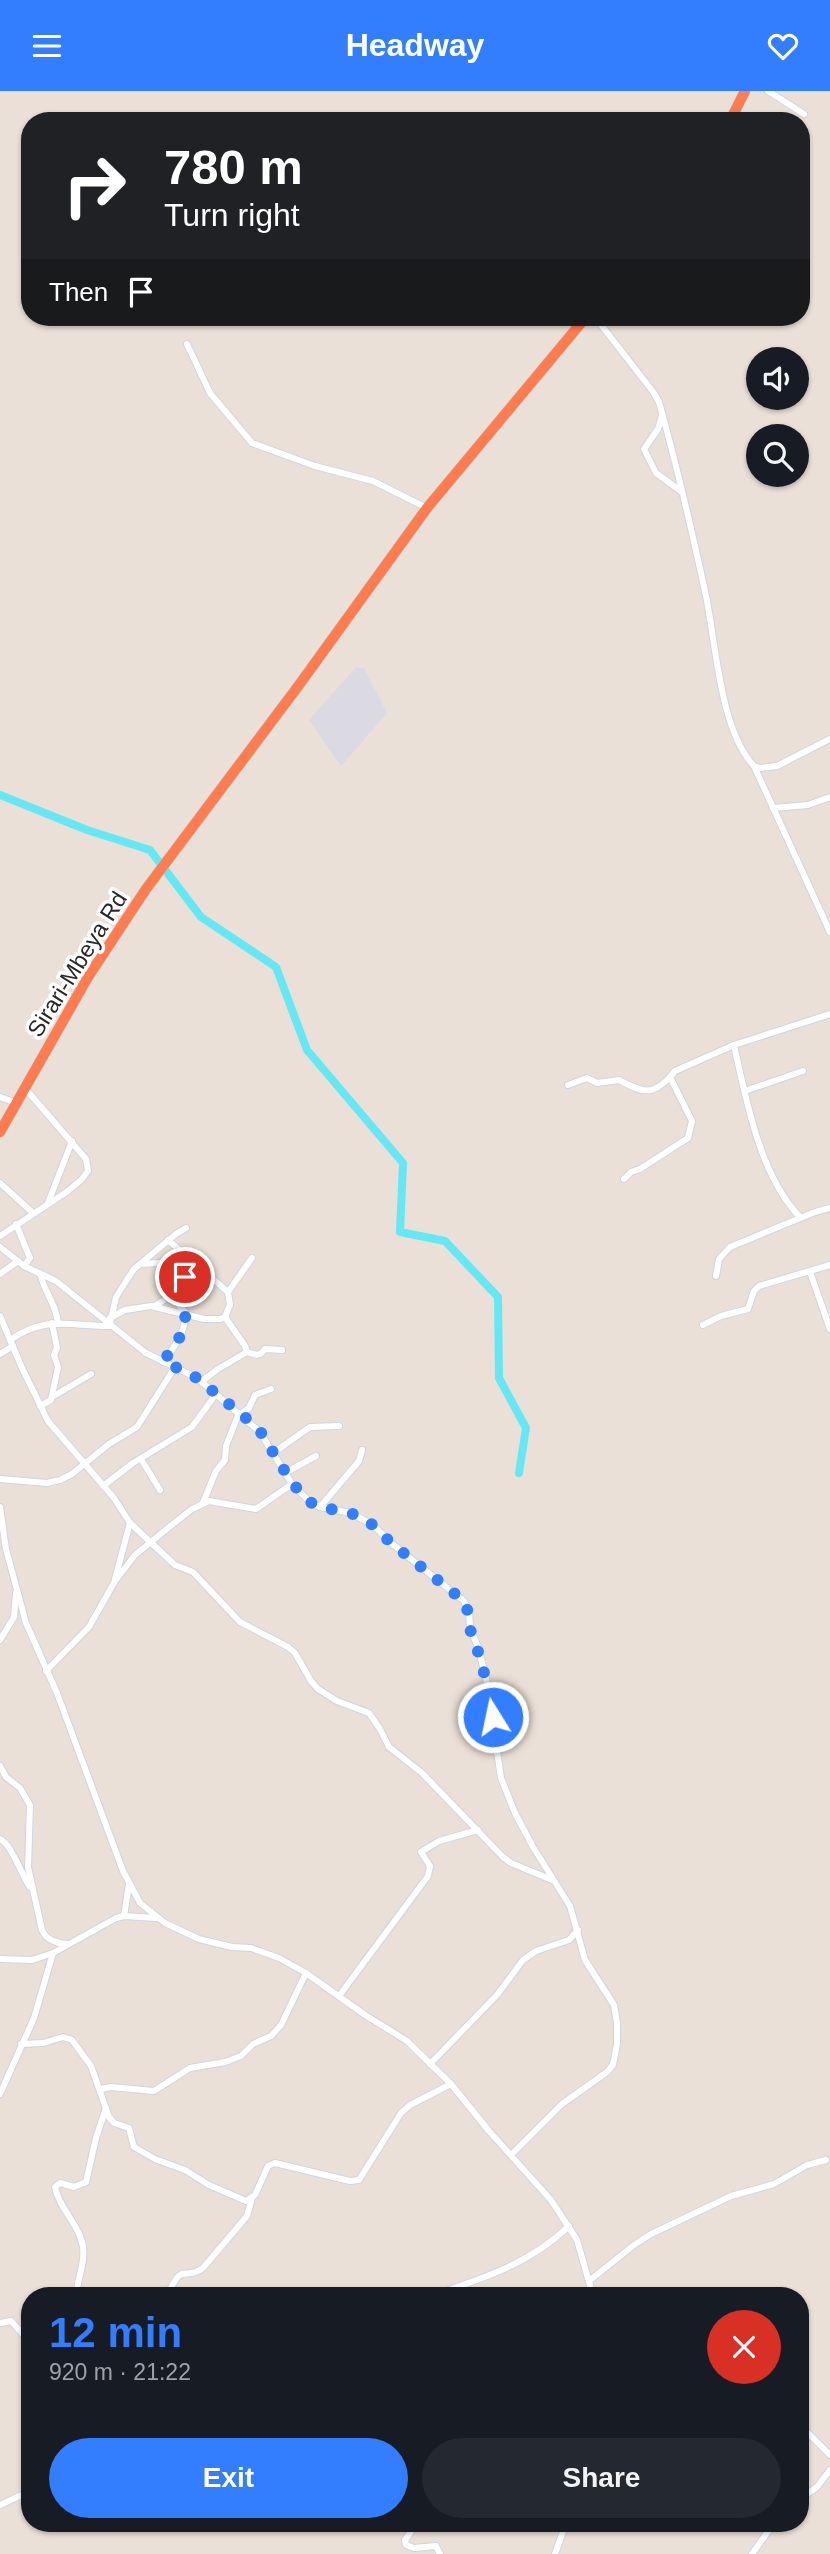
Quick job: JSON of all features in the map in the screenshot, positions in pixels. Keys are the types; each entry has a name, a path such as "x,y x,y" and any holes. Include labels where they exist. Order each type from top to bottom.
{"highway":[{"path":"734,112 745,91"},
{"name":"Sirari-Mbeya Rd","path":"1,1128 88,977 146,889 427,508 579,326"}],"street":[{"path":"768,91 801,112"},
{"path":"602,326 654,393 662,414 682,492 737,743 754,765 830,932"},
{"path":"187,344 210,393 252,443 315,466 373,481 427,508"},
{"path":"662,414 657,429 644,449 656,473 682,492"},
{"path":"754,765 760,768 777,765 830,739"},
{"path":"773,808 797,807 829,800"},
{"path":"568,1085 587,1078 597,1083 619,1080 630,1088 647,1092 662,1085 684,1066 734,1045 830,1014"},
{"path":"734,1045 758,1139 790,1207 801,1218"},
{"path":"745,1091 803,1071"},
{"path":"624,1179 631,1172 640,1170 688,1138 692,1121 670,1077"},
{"path":"0,1236 68,1191 82,1180 88,1171 86,1159 24,1087"},
{"path":"0,1097 17,1103"},
{"path":"48,1203 72,1141"},
{"path":"0,1184 33,1213"},
{"path":"716,1276 719,1259 730,1247 830,1208"},
{"path":"0,1274 30,1258 16,1224"},
{"path":"111,1323 116,1297 139,1264 186,1228"},
{"path":"0,1354 40,1325 111,1323 125,1310 155,1306 204,1319 225,1317 230,1305 228,1292 168,1240"},
{"path":"0,1247 21,1264 56,1281 146,1353 202,1381 260,1431 292,1483 310,1502 320,1507 344,1511 373,1525 391,1543 464,1601 486,1678 500,1778 515,1813 552,1880 570,1906 585,1960 614,2005 617,2023 614,2062 607,2072 562,2103 511,2155"},
{"path":"228,1292 252,1258"},
{"path":"139,1264 192,1261"},
{"path":"186,1315 179,1305 192,1261"},
{"path":"703,1325 721,1316 748,1309 754,1291 759,1286 830,1265"},
{"path":"810,1272 830,1329"},
{"path":"40,1273 45,1291 57,1311 57,1348 54,1355 58,1367 52,1397"},
{"path":"155,1306 167,1298 177,1284 184,1281"},
{"path":"163,1361 177,1342 186,1315"},
{"path":"0,1316 48,1421 103,1486 130,1523 175,1565 192,1572 240,1622 295,1653 318,1689 337,1701 369,1713 394,1752 415,1767 511,1863 552,1880"},
{"path":"225,1317 247,1352 256,1356 265,1349 282,1350"},
{"path":"202,1381 247,1352"},
{"path":"0,1479 51,1483 64,1478 137,1427 175,1367"},
{"path":"40,1406 91,1374"},
{"path":"56,1383 72,1384"},
{"path":"203,1503 216,1471 225,1460 226,1446 240,1413 249,1409 255,1395 271,1389"},
{"path":"103,1486 141,1458 192,1427 216,1394"},
{"path":"273,1453 310,1427 339,1426"},
{"path":"320,1507 359,1461 362,1450"},
{"path":"285,1473 316,1456"},
{"path":"141,1458 160,1490"},
{"path":"46,1671 85,1632 115,1581 135,1555 150,1542 203,1503 214,1501 256,1509 292,1483"},
{"path":"0,1507 6,1549 26,1623 129,1884 140,1903 158,1918 199,1939 269,1953 306,1973 407,2041 451,2084 540,2186 577,2240 591,2287"},
{"path":"115,1581 130,1523"},
{"path":"0,1640 14,1617 16,1585"},
{"path":"0,1766 6,1777 19,1786 30,1805 28,1867 31,1889 44,1934 58,1943 70,1944"},
{"path":"339,1996 428,1876 429,1866 421,1852 439,1841 478,1830"},
{"path":"0,1839 8,1844 31,1889"},
{"path":"124,1916 129,1884"},
{"path":"0,1959 32,1960 53,1953 124,1916 158,1918"},
{"path":"430,2064 496,1995 523,1960 536,1951 569,1940 578,1930"},
{"path":"0,2094 34,2018 53,1953"},
{"path":"101,2089 154,2091 190,2068 242,2056 253,2044 271,2036 281,2025 306,1973"},
{"path":"22,2044 68,2037 90,2066 114,2123 129,2127 132,2145 231,2196 246,2201 252,2198"},
{"path":"171,2287 177,2274 183,2271 196,2272 203,2268 247,2216 252,2198 268,2166 275,2163 359,2181 401,2113 410,2105 451,2084"},
{"path":"77,2287 83,2268 83,2246 55,2187 60,2183 78,2186 86,2182 106,2108"},
{"path":"589,2281 651,2234 731,2196 774,2184 807,2165 826,2160"},
{"path":"458,2287 497,2274 546,2245 569,2226"},
{"path":"0,2323 11,2321 21,2332"},
{"path":"809,2434 830,2455"},
{"path":"809,2493 830,2470"},
{"path":"0,2505 21,2495"},
{"path":"411,2532 405,2540 406,2545 414,2548 436,2546 440,2554"},
{"path":"555,2554 563,2532"},
{"path":"752,2554 768,2532"}],"shaded area":[{"path":"356,667 364,668 387,713 341,766 309,720"}],"waterway":[{"path":"0,795 87,830 150,850 201,917 276,967 307,1050 403,1163 400,1232 445,1241 498,1297 499,1378 526,1428 519,1473"}],"route":[{"path":"185,1277 179,1306 185,1312 185,1323 173,1349 163,1361 197,1378 260,1431 292,1483 310,1502 362,1518 459,1595 469,1611 471,1632 481,1656 493,1717"}]}
